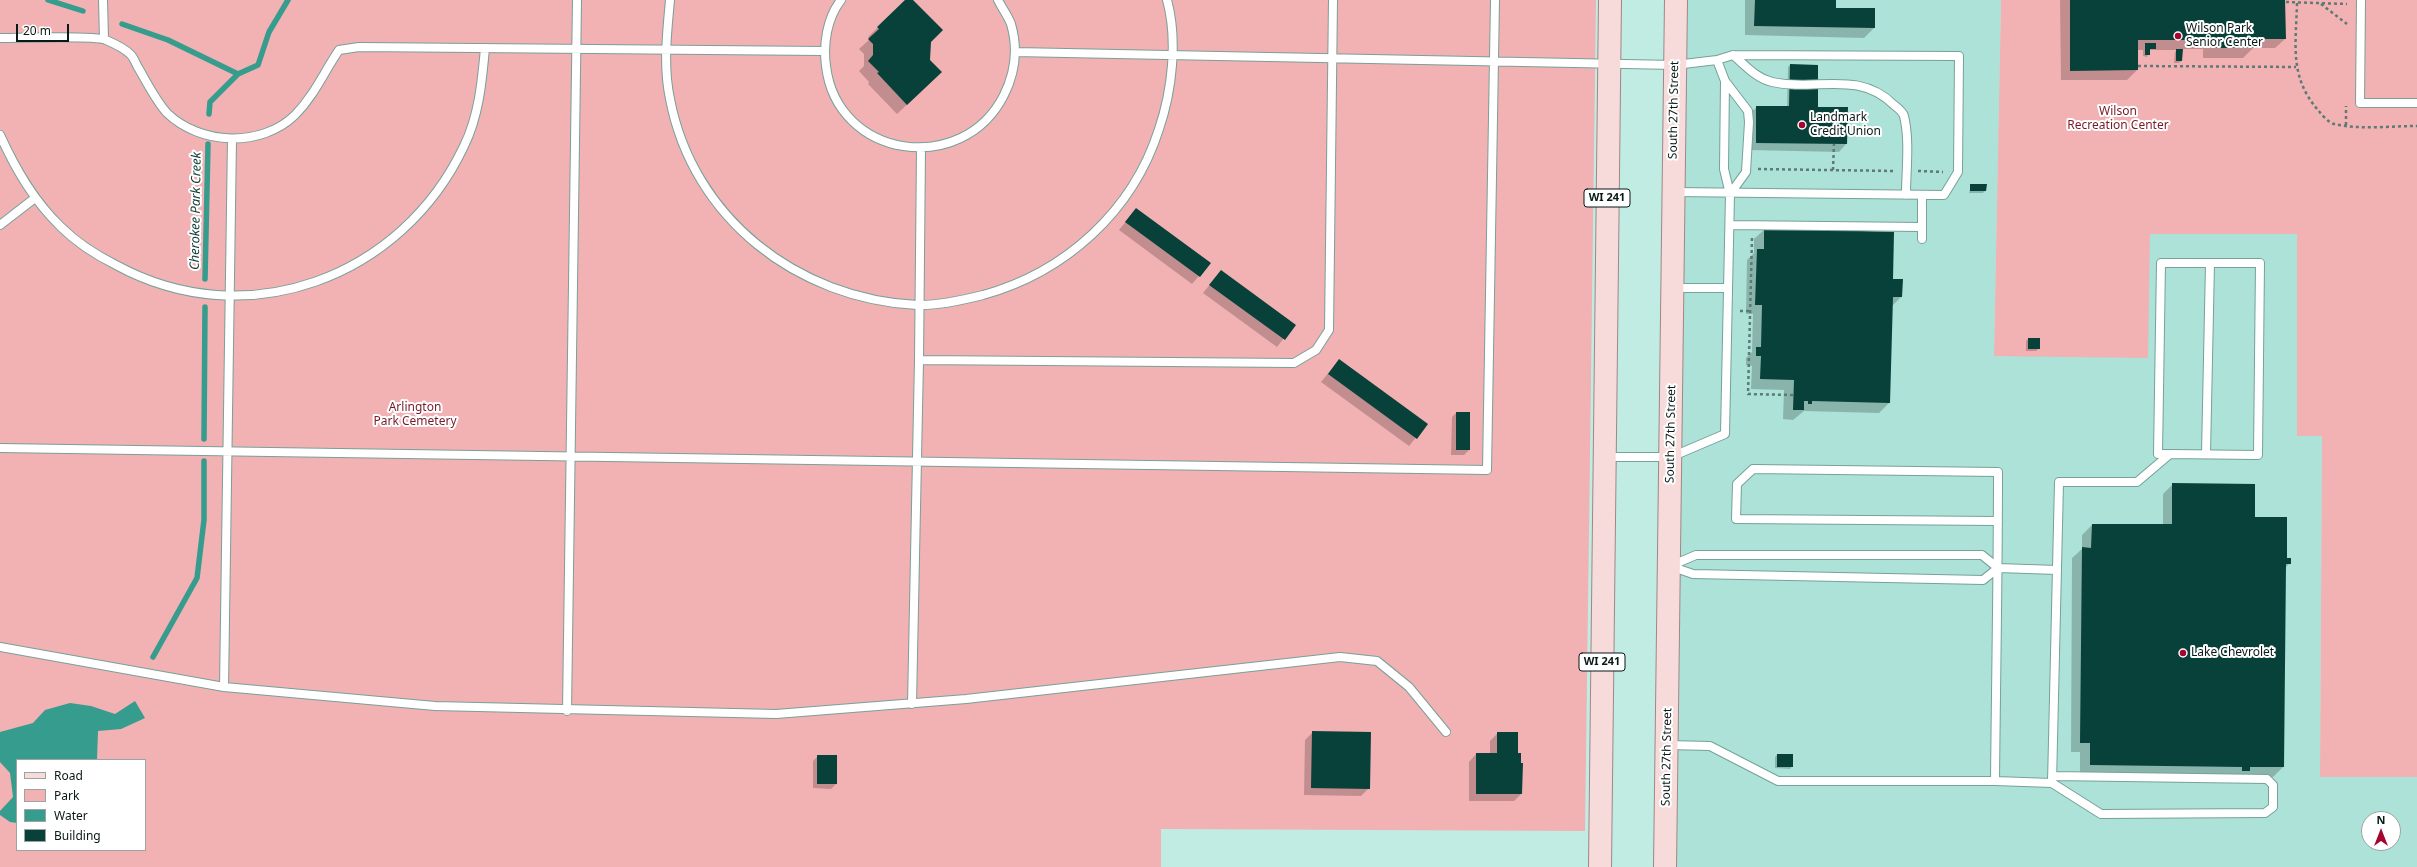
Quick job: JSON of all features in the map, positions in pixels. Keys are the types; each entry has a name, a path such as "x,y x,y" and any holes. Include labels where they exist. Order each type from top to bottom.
{"main road":[{"name":"WI 241","path":"1600,867 1610,0"},
{"name":"South 27th Street","path":"1665,867 1668,745 1676,0"}],"lane":[{"path":"103,0 104,39"},
{"path":"567,711 577,0"},
{"path":"670,0 665,50 670,99 683,146 706,190 737,228 775,259 818,283 865,298 918,305 964,300 1012,287 1056,264 1095,233 1128,196 1152,152 1167,105 1173,55 1167,0"},
{"path":"841,0 828,26 824,51 827,77 836,100 852,120 878,138 896,145 921,149 950,144 977,130 998,108 1011,82 1015,52 1010,24 998,0"},
{"path":"918,360 1294,363 1316,350 1329,330 1333,0"},
{"path":"0,448 570,455 1487,470 1494,0"},
{"path":"2361,0 2360,103 2417,103"},
{"path":"0,38 104,39 130,54 146,83 167,113 194,130 232,139 245,139 272,130 294,116 312,95 324,71 339,50 359,47 824,51"},
{"path":"0,135 15,168 35,198 62,228 94,253 137,276 178,290 230,296 276,293 322,281 370,256 411,224 440,189 465,145 480,99 486,48"},
{"path":"1015,52 1609,62 1675,65 1717,60 1733,55 1959,56 1958,172 1944,195 1906,196 1674,192"},
{"path":"1733,55 1759,78 1774,83 1856,85 1872,89 1886,97 1904,114 1906,134 1906,196"},
{"path":"1717,60 1725,81 1748,111 1749,122 1746,172 1730,194"},
{"path":"1604,457 1671,457 1725,434 1730,194 1724,169 1725,81"},
{"path":"224,687 229,451 232,139"},
{"path":"912,704 921,149"},
{"path":"1922,195 1922,238"},
{"path":"0,225 35,198"},
{"path":"1730,225 1922,227"},
{"path":"2161,263 2210,263 2260,263 2258,455 2158,454 2161,263"},
{"path":"2206,454 2210,263"},
{"path":"1673,288 1728,288"},
{"path":"2052,779 2059,482 2137,482 2170,454"},
{"path":"1994,781 1998,568 1998,521 1998,472 1753,469 1737,484 1736,519 1998,521"},
{"path":"1670,566 1696,555 1974,555 1982,556 1998,568 2057,570"},
{"path":"1670,566 1693,574 1983,580 1998,568"},
{"path":"0,647 224,687 436,706 567,711 776,714 912,704 1340,657 1377,661 1409,687 1446,732"},
{"path":"1668,745 1710,746 1778,781 1994,781 2052,779 2267,779 2273,785 2273,807 2265,813 2101,814 2052,779"}],"path":[{"path":"2286,2 2347,4"},
{"path":"2297,3 2296,67 2300,85 2311,102 2332,124 2357,126 2417,126"},
{"path":"2321,3 2347,24"},
{"path":"2138,66 2296,67"},
{"path":"1833,170 1834,144"},
{"path":"1757,169 1958,172"},
{"path":"1760,226 1760,234 1752,233 1748,394 1793,395"}],"shaded area":[{"path":"1687,0 2001,0 1994,356 2062,356 2150,234 2297,234 2297,435 2322,436 2320,777 2417,777 2417,867 1675,867"}],"green space":[{"name":"Arlington Park Cemetery","path":"0,0 1596,0 1585,831 1161,829 1161,867 0,867"},
{"name":"Wilson Recreation Center","path":"2001,0 2417,0 2417,777 2320,777 2322,436 2297,436 2297,234 2150,234 2148,358 1994,356"}],"water":[{"path":"135,701 145,718 121,729 98,731 97,759 16,759 16,823 10,822 0,815 0,811 13,797 10,773 0,762 0,732 33,723 45,710 70,703 91,706 115,714"}],"building":[{"path":"905,0 913,0 943,30 931,42 930,60 942,72 907,105 877,73 879,72 868,61 873,55 873,44 868,39 879,29 877,27"},
{"path":"1755,0 1836,0 1836,8 1875,8 1875,28 1754,26"},
{"name":"Wilson Park Senior Center","path":"2070,0 2285,0 2286,39 2254,39 2254,48 2212,48 2212,40 2138,40 2138,70 2070,71"},
{"path":"2145,43 2156,43 2156,49 2150,49 2150,55 2145,55"},
{"path":"2176,49 2183,49 2182,61 2176,61"},
{"name":"Landmark Credit Union","path":"1790,64 1818,65 1818,107 1848,107 1847,144 1756,143 1756,106 1789,106"},
{"path":"1970,184 1987,184 1986,191 1970,191"},
{"path":"1136,208 1211,263 1200,277 1125,222"},
{"path":"1764,228 1894,232 1893,279 1903,279 1902,297 1893,297 1890,403 1812,401 1812,404 1808,404 1808,401 1804,401 1804,410 1793,410 1794,380 1760,379 1761,356 1756,356 1756,347 1761,347 1762,305 1755,305 1757,249 1764,249"},
{"path":"1221,270 1296,325 1285,340 1209,285"},
{"path":"2028,338 2040,338 2040,349 2028,349"},
{"path":"1339,359 1428,424 1417,439 1328,374"},
{"path":"1456,412 1470,412 1470,450 1456,450"},
{"name":"Lake Chevrolet","path":"2172,483 2255,484 2255,517 2287,517 2287,558 2291,558 2291,564 2286,564 2284,767 2250,767 2250,771 2242,771 2242,767 2090,765 2090,743 2080,743 2082,547 2091,548 2092,524 2172,524"},
{"path":"1312,731 1371,732 1370,789 1311,788"},
{"path":"1497,732 1518,732 1518,753 1521,753 1521,763 1523,763 1522,794 1476,794 1476,753 1497,753"},
{"path":"1777,754 1793,754 1793,767 1777,767"},
{"path":"817,755 837,755 837,784 817,784"}],"waterway":[{"name":"Cherokee Park Creek","path":"48,0 83,11"},
{"name":"Cherokee Park Creek","path":"122,24 168,40 238,74 258,65 269,32 288,0"},
{"name":"Cherokee Park Creek","path":"209,114 210,102 238,74"},
{"name":"Cherokee Park Creek","path":"205,279 208,144"},
{"name":"Cherokee Park Creek","path":"204,439 205,307"},
{"name":"Cherokee Park Creek","path":"153,657 197,578 204,520 204,461"}],"place":[{"name":"Wilson Park Senior Center","path":"2178,36"},
{"name":"Landmark Credit Union","path":"1802,125"},
{"name":"Lake Chevrolet","path":"2183,653"}]}
